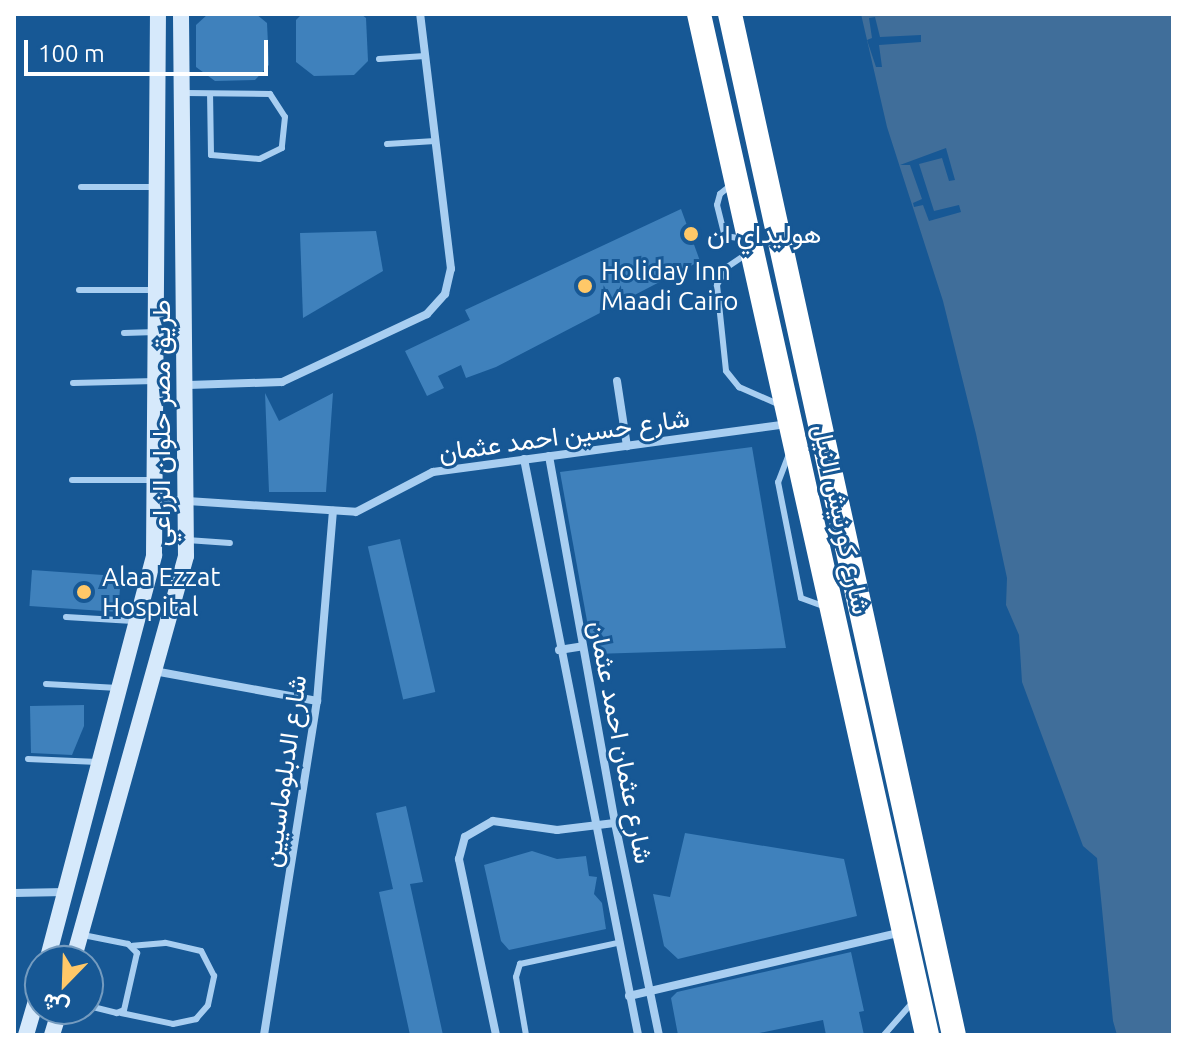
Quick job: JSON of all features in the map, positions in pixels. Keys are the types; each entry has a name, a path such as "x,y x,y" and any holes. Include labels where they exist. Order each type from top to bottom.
{"highway":[{"name":"شارع كورنيش النيل","path":"699,14 794,425 831,607 927,1035"},
{"name":"شارع كورنيش النيل","path":"730,14 954,1035"}],"main road":[{"name":"طريق مصر حلوان الزراعي","path":"51,945 151,577 157,499 159,381 158,14"},
{"name":"طريق مصر حلوان الزراعي","path":"77,945 180,586 187,540 188,385 181,14"}],"street":[{"path":"188,385 282,382 437,305 451,269 420,14"},
{"path":"617,381 627,446"},
{"name":"شارع حسين احمد عثمان","path":"157,499 333,511 365,510 405,483 433,472 794,425"},
{"name":"شارع عثمان احمد عثمان","path":"549,456 615,823 659,1035"},
{"name":"شارع عثمان احمد عثمان","path":"524,459 593,827 638,1035"},
{"name":"شارع الدبلوماسيين","path":"264,1035 317,701 333,511"},
{"path":"559,650 583,646"},
{"path":"154,671 317,701"},
{"path":"496,1035 459,859 465,837 493,821 557,830 615,823"},
{"path":"14,893 65,892"},
{"path":"629,996 903,931"}],"lane":[{"path":"379,59 425,56"},
{"path":"181,93 270,94 285,117 282,148 259,159 211,155 210,94"},
{"path":"387,144 435,141"},
{"path":"81,187 160,187"},
{"path":"752,244 727,267 717,285 726,371 739,387 794,425"},
{"path":"79,290 159,290"},
{"path":"124,333 159,332"},
{"path":"73,383 159,381"},
{"path":"72,480 157,480"},
{"path":"187,540 230,543"},
{"path":"66,617 140,621"},
{"path":"46,684 121,688"},
{"path":"28,759 101,762"},
{"path":"80,934 133,946 165,943 201,951 214,976 208,1005 196,1019 173,1024 104,1009"},
{"path":"526,1035 516,977 520,964 617,943"},
{"path":"121,1013 137,953 133,946"},
{"path":"884,1035 918,994"}],"water":[{"path":"861,14 1173,14 1173,1035 1117,1035 1113,1021 1097,858 1083,846 1022,682 1019,635 1006,605 1007,578 976,434 943,301 887,127"}],"pier":[{"path":"875,17 880,37 921,35 921,42 879,45 882,67 876,67 867,40 872,38 869,18"},
{"path":"946,148 955,180 949,181 942,158 919,164 934,211 959,205 961,212 929,221 923,205 914,207 913,203 922,199 910,165 900,165"}],"building":[{"path":"208,14 256,14 267,23 269,65 255,80 215,81 196,67 196,25"},
{"path":"302,14 361,14 366,18 368,61 354,75 314,76 296,62 296,20"},
{"name":"Holiday Inn Maadi Cairo","path":"681,209 700,261 496,367 466,378 461,365 438,376 444,388 427,396 405,351 470,320 465,310"},
{"path":"376,231 383,271 303,318 300,233"},
{"path":"265,393 279,421 333,393 326,492 269,492"},
{"path":"752,447 786,648 593,654 560,472"},
{"path":"400,539 435,692 403,699 368,546"},
{"name":"Alaa Ezzat Hospital","path":"32,570 121,576 118,612 29,606"},
{"path":"84,705 84,726 72,755 31,753 30,706"},
{"path":"406,806 423,882 410,884 443,1035 410,1035 379,892 393,889 376,813"},
{"path":"685,833 844,859 857,916 678,959 664,946 653,894 670,897"},
{"path":"532,851 557,859 586,856 589,876 597,877 594,894 602,903 606,929 509,950 501,941 484,865"},
{"path":"851,952 864,1011 859,1012 864,1035 826,1035 823,1020 750,1035 678,1035 671,998 677,992"}],"place":[{"name":"هوليداي ان","path":"691,234"},
{"name":"Holiday Inn Maadi Cairo","path":"585,286"},
{"name":"Alaa Ezzat Hospital","path":"84,592"}]}
